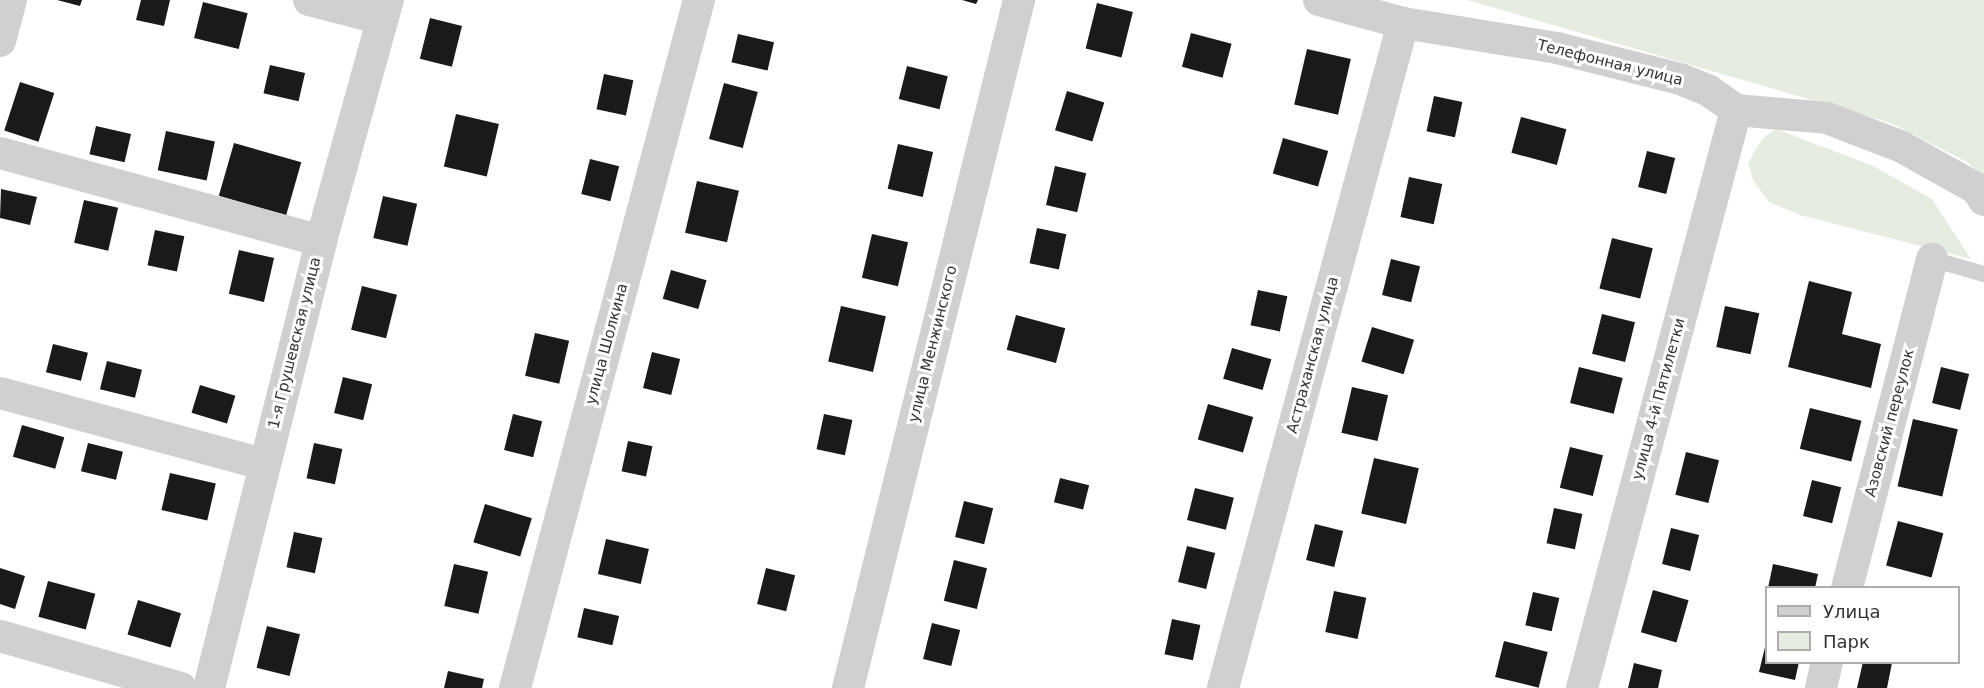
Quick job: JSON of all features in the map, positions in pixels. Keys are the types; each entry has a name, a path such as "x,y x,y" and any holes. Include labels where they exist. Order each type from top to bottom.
{"street":[{"path":"0,41 11,0"},
{"path":"309,0 386,9"},
{"name":"улица Шолкина","path":"515,688 699,0"},
{"name":"улица Менжинского","path":"848,688 1019,0"},
{"name":"Телефонная улица","path":"1318,0 1402,23 1557,48 1680,79 1709,91 1736,110"},
{"name":"1-я Грушевская улица","path":"209,688 321,241 386,9"},
{"name":"Астраханская улица","path":"1223,688 1402,23"},
{"path":"1736,110 1827,118 1902,147 1977,189 1984,200"},
{"name":"улица 4-й Пятилетки","path":"1582,688 1736,110"},
{"path":"0,153 321,241"},
{"name":"Азовский переулок","path":"1848,586 1932,259"},
{"path":"0,393 264,464"},
{"path":"0,636 181,688"},
{"path":"1821,688 1827,664"}],"lane":[{"path":"1932,259 1984,274"}],"green space":[{"path":"1467,0 1984,0 1984,178 1967,162 1891,123"},
{"path":"1776,129 1873,166 1932,199 1971,259 1800,215 1769,202 1753,180 1748,163 1762,139"}],"building":[{"path":"57,0 82,0 80,6"},
{"path":"141,0 170,0 164,26 136,20"},
{"path":"962,0 978,0 976,4"},
{"path":"203,2 248,13 239,49 194,38"},
{"path":"1097,3 1133,12 1122,58 1086,49"},
{"path":"430,18 462,26 452,67 420,59"},
{"path":"1191,33 1232,44 1223,78 1182,67"},
{"path":"738,34 774,42 768,71 731,62"},
{"path":"1307,49 1351,59 1338,115 1294,105"},
{"path":"270,65 305,73 299,101 263,93"},
{"path":"907,66 948,76 940,109 899,99"},
{"path":"604,74 633,80 626,115 597,109"},
{"path":"20,82 54,93 38,142 4,131"},
{"path":"724,83 758,92 743,148 709,139"},
{"path":"1067,91 1104,102 1092,142 1055,130"},
{"path":"1434,96 1462,102 1455,137 1427,131"},
{"path":"456,114 499,124 487,177 444,167"},
{"path":"1521,117 1566,129 1557,165 1511,153"},
{"path":"96,126 131,134 125,162 89,154"},
{"path":"166,131 215,141 207,181 158,170"},
{"path":"1283,138 1328,151 1318,187 1273,174"},
{"path":"234,143 301,162 286,215 219,196"},
{"path":"898,144 933,152 923,197 888,189"},
{"path":"1647,151 1675,158 1666,194 1638,187"},
{"path":"590,159 619,166 610,201 581,194"},
{"path":"1055,166 1086,173 1077,212 1046,205"},
{"path":"1409,177 1442,184 1434,224 1400,217"},
{"path":"697,181 739,191 727,242 685,233"},
{"path":"1,189 37,197 30,225 0,218"},
{"path":"383,196 417,204 407,246 373,238"},
{"path":"84,200 118,208 108,251 74,243"},
{"path":"1037,228 1066,234 1059,269 1030,263"},
{"path":"155,230 184,236 177,271 148,265"},
{"path":"872,234 908,242 898,286 862,278"},
{"path":"1612,238 1653,248 1640,299 1599,288"},
{"path":"239,250 274,258 264,302 229,294"},
{"path":"1391,259 1420,266 1411,302 1382,295"},
{"path":"671,270 707,280 698,309 663,299"},
{"path":"1809,281 1852,292 1842,334 1881,344 1871,388 1788,367"},
{"path":"362,286 397,295 386,338 351,330"},
{"path":"1258,290 1287,296 1280,331 1251,325"},
{"path":"841,306 886,316 873,372 828,362"},
{"path":"1725,306 1759,313 1751,354 1716,347"},
{"path":"1602,314 1635,322 1625,362 1592,354"},
{"path":"1016,315 1065,328 1056,363 1007,350"},
{"path":"1372,327 1414,340 1404,374 1361,361"},
{"path":"535,333 569,341 559,384 525,376"},
{"path":"53,344 88,353 81,381 46,372"},
{"path":"1232,348 1271,359 1263,390 1223,379"},
{"path":"652,352 680,359 671,395 643,388"},
{"path":"107,361 142,370 135,398 100,389"},
{"path":"1579,367 1623,378 1614,414 1570,403"},
{"path":"1941,367 1969,374 1960,410 1932,403"},
{"path":"343,377 372,384 363,420 334,413"},
{"path":"200,385 235,396 227,424 192,413"},
{"path":"1352,387 1388,395 1377,441 1341,433"},
{"path":"1208,404 1253,417 1243,453 1198,440"},
{"path":"1810,408 1861,421 1851,462 1800,449"},
{"path":"513,414 542,421 533,457 504,450"},
{"path":"824,414 852,420 845,455 817,449"},
{"path":"1913,419 1958,429 1942,497 1897,486"},
{"path":"22,425 64,437 55,469 13,457"},
{"path":"628,441 652,446 646,477 622,471"},
{"path":"88,443 123,452 116,480 81,471"},
{"path":"314,443 342,449 335,484 307,478"},
{"path":"1570,447 1603,455 1593,496 1560,488"},
{"path":"1686,452 1719,460 1708,503 1675,495"},
{"path":"1374,458 1419,468 1406,524 1361,514"},
{"path":"170,473 216,484 207,521 161,510"},
{"path":"1060,478 1089,485 1083,510 1054,502"},
{"path":"1812,480 1841,487 1832,523 1803,516"},
{"path":"1195,488 1234,498 1226,530 1187,520"},
{"path":"964,501 993,508 984,544 955,537"},
{"path":"485,504 532,518 520,557 473,542"},
{"path":"1554,508 1582,514 1575,549 1547,543"},
{"path":"1898,521 1943,533 1931,578 1886,565"},
{"path":"1315,524 1343,531 1334,567 1306,560"},
{"path":"1671,528 1699,535 1690,571 1662,564"},
{"path":"294,532 322,538 315,573 287,567"},
{"path":"606,539 649,549 641,584 598,574"},
{"path":"1187,546 1215,553 1206,589 1178,582"},
{"path":"954,560 987,568 977,609 944,601"},
{"path":"454,564 488,572 478,614 444,606"},
{"path":"1773,564 1818,574 1815,586 1768,586"},
{"path":"0,568 25,576 15,609 0,604"},
{"path":"766,568 795,575 786,611 757,604"},
{"path":"48,581 95,594 86,629 38,617"},
{"path":"1653,590 1689,600 1676,642 1641,632"},
{"path":"1334,591 1366,598 1358,639 1325,632"},
{"path":"1533,592 1559,598 1552,631 1525,625"},
{"path":"138,600 181,613 171,648 127,634"},
{"path":"584,608 619,616 612,645 577,637"},
{"path":"1172,619 1200,625 1193,660 1165,654"},
{"path":"932,623 960,630 951,666 923,659"},
{"path":"267,626 300,634 290,676 257,668"},
{"path":"1504,641 1548,652 1539,688 1495,677"},
{"path":"1765,647 1765,664 1799,664 1795,680 1759,672"},
{"path":"1634,663 1662,670 1658,688 1628,688"},
{"path":"1863,664 1892,664 1887,688 1857,688"},
{"path":"448,671 484,679 482,688 444,688"}]}
